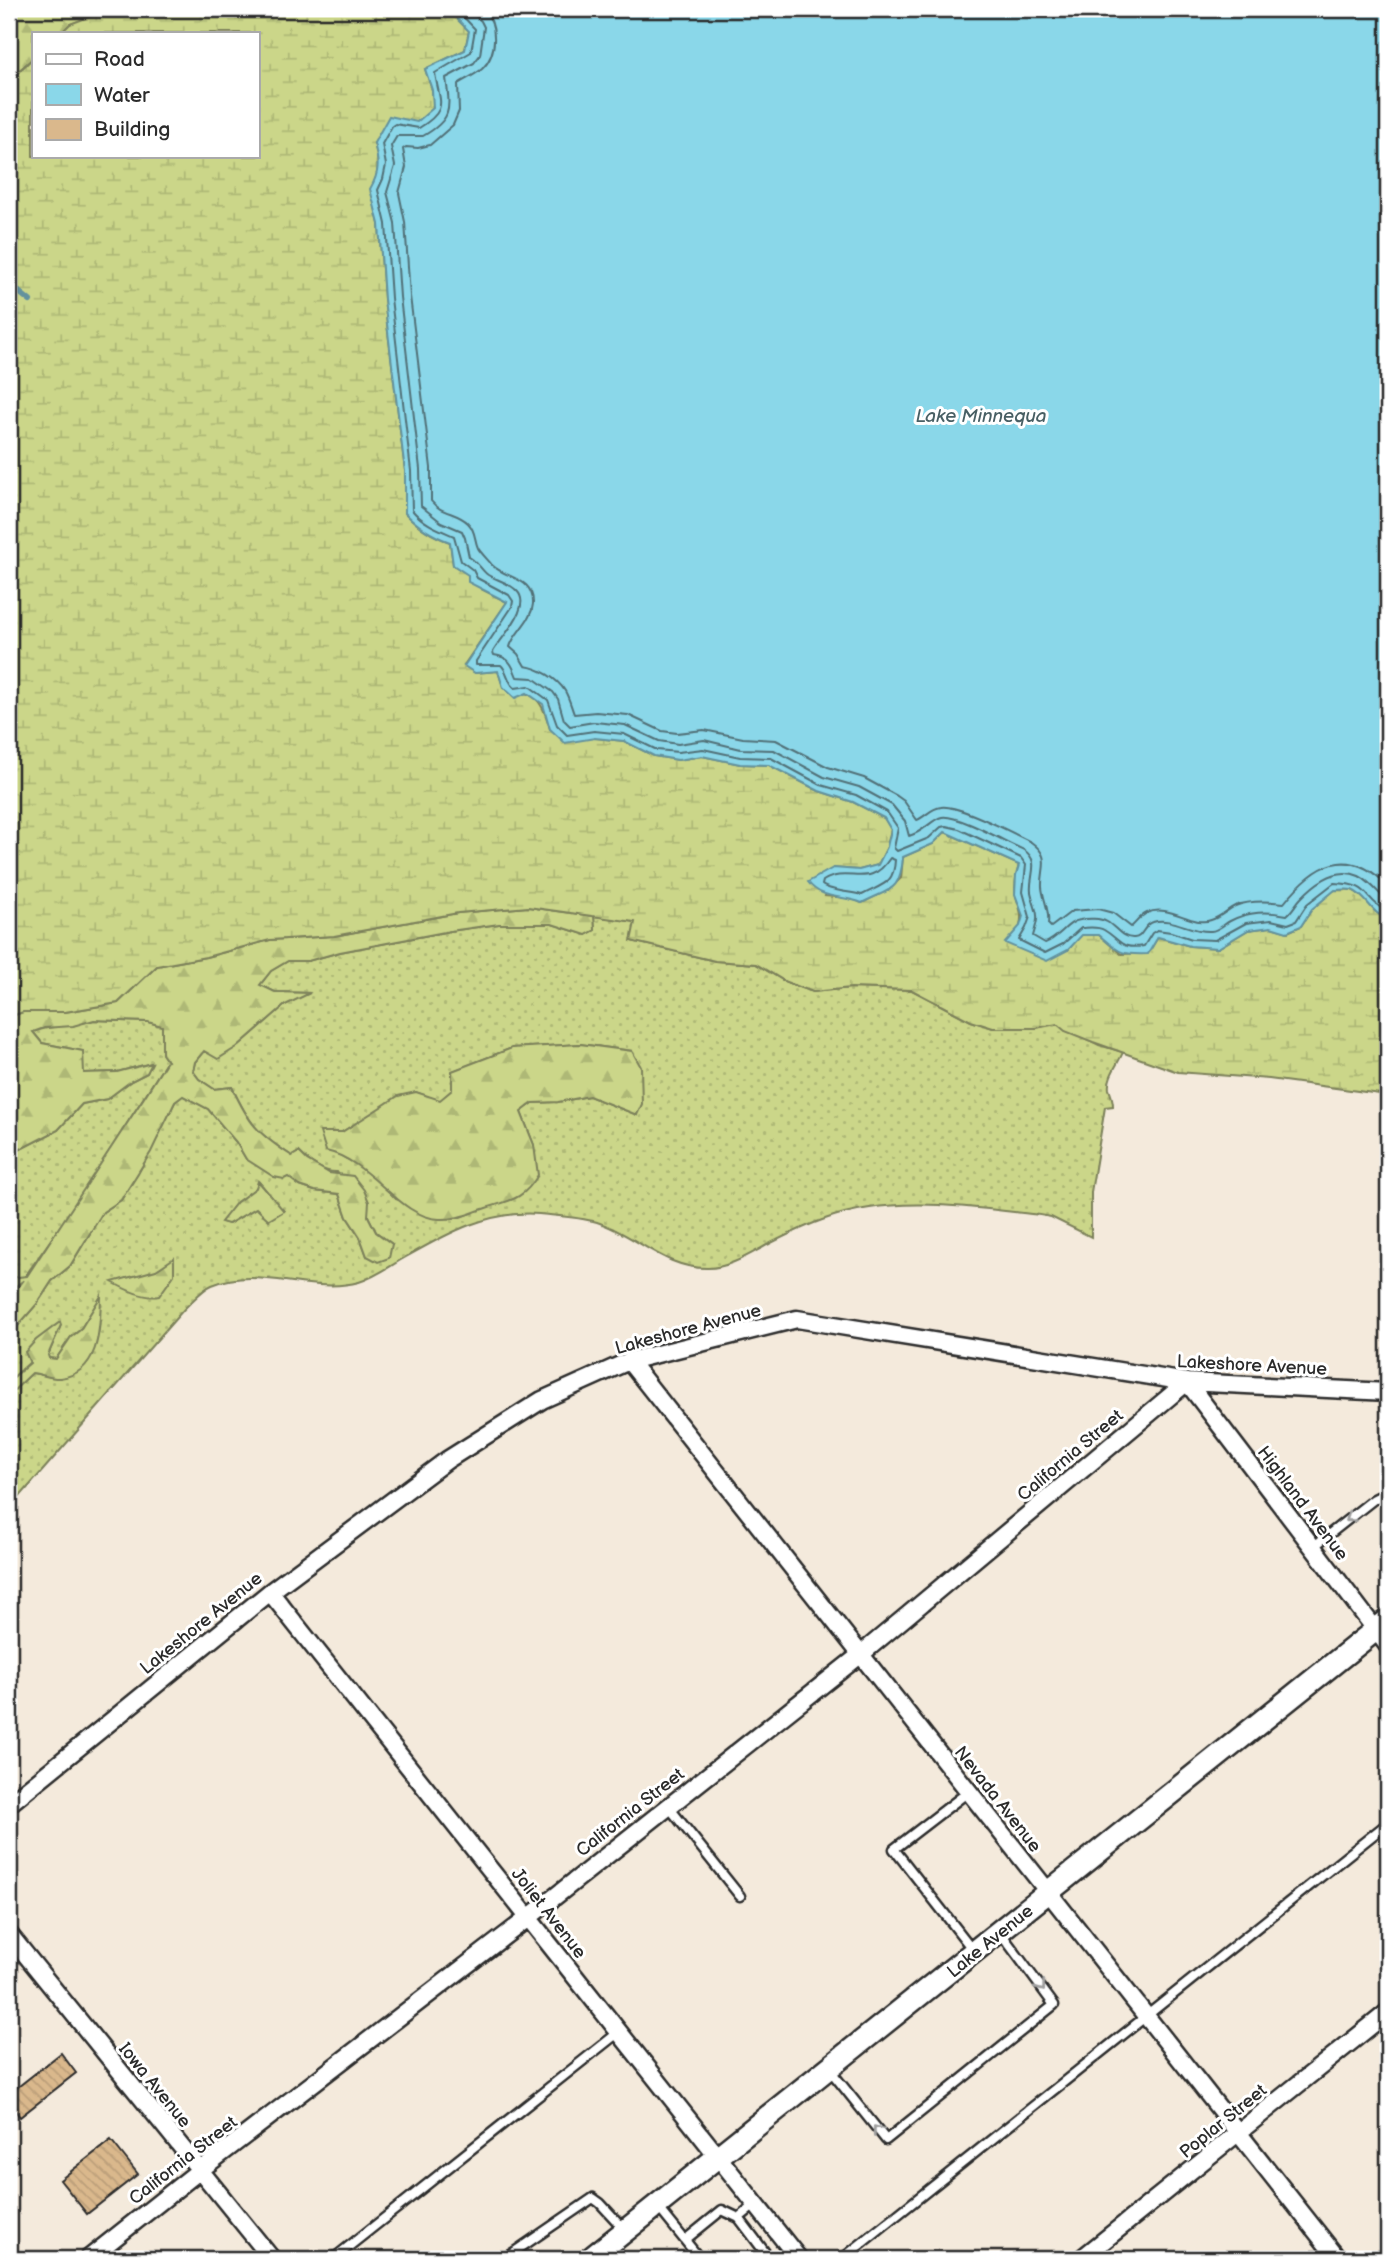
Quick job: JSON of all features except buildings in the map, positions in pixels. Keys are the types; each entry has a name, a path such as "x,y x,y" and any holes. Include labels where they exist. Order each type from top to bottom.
{"main road":[{"name":"Lake Avenue","path":"590,2259 1048,1894 1384,1632"}],"street":[{"name":"Lakeshore Avenue","path":"9,1804 270,1591 447,1460 542,1400 629,1361 797,1319 1187,1382 1388,1392"},
{"name":"Nevada Avenue","path":"629,1361 1338,2259"},
{"name":"Highland Avenue","path":"1187,1382 1313,1547 1384,1632"},
{"name":"California Street","path":"88,2259 528,1918 860,1655 1187,1382"},
{"name":"Joliet Avenue","path":"270,1591 799,2259"},
{"name":"Iowa Avenue","path":"9,1934 272,2259"},
{"name":"Poplar Street","path":"1082,2259 1388,2012"}],"lane":[{"path":"1313,1547 1374,1499 1388,1492"},
{"path":"968,1792 894,1849 975,1952"},
{"path":"668,1806 740,1896"},
{"path":"842,2259 1388,1823"},
{"path":"829,2069 886,2140 896,2132 1054,2005 1000,1932"},
{"path":"333,2259 619,2032"},
{"path":"504,2259 593,2198 625,2231"},
{"path":"739,2218 755,2205"},
{"path":"657,2206 701,2259"},
{"path":"685,2240 722,2210 739,2218 770,2259"}],"green space":[{"path":"9,9 110,9 70,24 62,32 32,32 32,59 16,73 9,68"},
{"path":"110,9 447,9 469,31 465,50 425,69 434,108 417,122 374,143 378,167 371,189 379,224 384,299 405,471 405,513 415,523 450,542 453,565 469,575 481,589 507,602 464,665 475,673 498,671 503,687 535,698 543,709 550,729 624,741 654,756 678,760 702,756 740,764 769,765 819,791 853,802 884,818 891,829 887,847 878,865 859,870 833,868 825,896 849,898 862,903 890,889 901,878 903,857 933,844 945,832 1019,865 1015,888 1021,914 1020,926 1068,950 1081,935 1099,935 1121,954 1148,953 1158,937 1190,946 1218,948 1248,930 1271,927 1288,932 1301,926 1312,909 1334,890 1352,890 1362,896 1382,917 1388,919 1388,1095 1269,1079 1178,1072 1065,1031 1057,1024 1036,1028 993,1028 971,1021 912,990 851,988 813,992 786,982 756,964 715,961 631,941 635,922 528,907 458,913 334,936 270,940 206,957 157,966 118,1003 65,1012 23,1012 9,1017 9,81 32,59 32,158 259,158 259,32 62,32 70,24"},
{"path":"528,907 594,916 595,930 586,935 552,924 499,924 340,952 308,961 288,961 271,971 260,985 275,992 310,993 285,1005 237,1047 218,1059 204,1051 195,1062 193,1071 199,1079 214,1089 232,1087 256,1127 280,1148 292,1156 299,1152 329,1173 353,1176 369,1202 368,1216 376,1232 392,1244 389,1258 378,1262 367,1256 360,1237 347,1217 339,1194 300,1186 288,1177 274,1177 246,1159 236,1142 208,1109 183,1096 175,1102 151,1152 121,1200 103,1212 70,1266 52,1281 37,1304 9,1336 9,1299 24,1280 9,1291 9,1278 27,1276 167,1061 162,1054 162,1026 148,1022 94,1020 33,1032 42,1043 83,1051 84,1073 117,1072 152,1063 147,1073 107,1099 82,1104 58,1130 9,1155 9,1017 23,1012 65,1012 118,1003 157,966 206,957 270,940 334,936 458,913"},
{"path":"594,916 636,922 632,941 715,961 756,964 786,982 813,992 851,988 912,990 971,1021 993,1028 1036,1028 1057,1023 1099,1045 1123,1052 1111,1074 1109,1084 1113,1106 1105,1107 1091,1192 1091,1237 1051,1217 1040,1215 932,1205 877,1207 851,1211 818,1221 733,1262 708,1268 678,1263 597,1222 521,1214 486,1220 453,1232 359,1282 322,1285 267,1279 230,1280 208,1287 184,1309 9,1509 9,1395 32,1373 59,1378 101,1297 80,1330 71,1337 56,1359 48,1358 48,1355 61,1325 30,1362 9,1381 9,1336 37,1304 52,1281 70,1266 103,1212 121,1200 138,1174 175,1102 183,1095 208,1109 236,1142 246,1159 288,1176 300,1186 339,1194 347,1217 360,1237 367,1256 392,1244 376,1232 337,1172 321,1169 299,1152 292,1156 280,1148 256,1127 232,1087 214,1089 199,1079 193,1071 195,1062 204,1050 237,1047 285,1005 308,993 275,992 260,985 271,971 288,961 308,961 340,952 499,924 552,924 586,935 595,930","holes":["580,1044 632,1051 637,1115 589,1096 558,1102 533,1103 521,1112 534,1145 484,1208 458,1218 396,1199 378,1180 336,1153 342,1132 416,1092 440,1101 452,1090 453,1071 512,1048","259,1182 283,1211 256,1208 229,1224 222,1222 237,1202 256,1188"]},
{"path":"94,1020 148,1022 162,1026 162,1053 167,1061 69,1214 24,1277 9,1278 9,1155 58,1130 82,1104 107,1099 147,1073 151,1063 117,1072 83,1073 83,1051 42,1043 33,1032"},
{"path":"580,1044 632,1051 641,1067 642,1104 637,1115 589,1096 558,1102 533,1103 521,1112 534,1145 538,1175 527,1190 509,1201 463,1216 439,1219 425,1216 411,1209 357,1165 326,1151 320,1132 342,1132 398,1096 416,1092 440,1100 452,1090 452,1071 512,1048"},
{"path":"258,1181 284,1211 269,1220 256,1208 228,1224 221,1222 237,1202 256,1188"},
{"path":"174,1258 174,1275 159,1296 141,1295 112,1282 156,1270"},
{"path":"22,1280 9,1299 9,1291"},
{"path":"101,1296 96,1346 84,1367 60,1378 32,1373 9,1395 9,1381 30,1363 25,1352 36,1340 60,1322 48,1355 49,1358 56,1359 71,1337 80,1330"}],"water":[{"name":"Lake Minnequa","path":"447,9 1388,9 1388,919 1377,913 1357,893 1335,890 1312,909 1301,926 1287,932 1271,927 1248,930 1218,948 1190,946 1158,937 1148,954 1121,952 1099,935 1082,935 1068,950 1047,961 1005,943 1020,926 1023,916 1015,894 1019,865 945,832 933,844 903,857 902,869 892,888 862,903 819,892 808,882 833,868 859,870 878,865 887,847 891,830 884,818 853,802 819,791 769,765 740,764 702,756 678,760 654,756 624,741 595,738 565,743 550,729 543,704 527,693 515,698 503,687 498,671 475,673 464,666 507,602 468,582 468,575 453,565 450,542 426,530 405,513 405,471 384,299 379,224 370,189 378,167 374,143 389,116 417,122 433,108 432,90 425,69 465,50 469,31"}],"waterway":[{"path":"9,284 30,301"}]}
